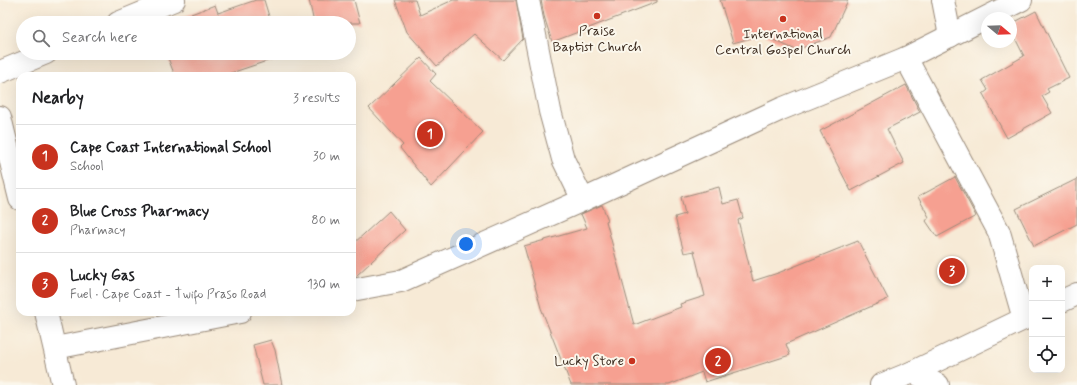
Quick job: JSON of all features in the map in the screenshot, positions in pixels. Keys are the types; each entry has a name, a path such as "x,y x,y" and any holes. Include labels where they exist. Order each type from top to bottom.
{"street":[{"path":"135,16 174,0"},
{"path":"528,0 550,111 563,159 583,200"},
{"path":"943,0 950,36"},
{"path":"356,289 401,280 583,200 781,109 906,58 1021,0"},
{"path":"882,385 913,372 1028,317 999,232 906,58"},
{"path":"0,72 29,60"},
{"path":"0,117 16,183"},
{"path":"1065,300 1077,294"},
{"path":"47,316 63,385"},
{"path":"55,348 219,316"},
{"path":"913,372 938,385"}],"building":[{"path":"256,0 264,0 269,16 186,16 215,5 218,13"},
{"path":"309,0 354,0 360,23 356,23 356,16 312,16"},
{"path":"395,0 415,0 420,15 453,0 516,0 523,39 503,60 474,34 437,66 407,32"},
{"name":"Praise Baptist Church","path":"541,0 657,0 657,2 552,42"},
{"name":"International Central Gospel Church","path":"720,0 848,0 831,37 796,50 762,35 733,43"},
{"path":"1036,11 1069,78 1047,89 1049,92 1042,96 1052,113 1007,138 983,94 988,90 982,80 1024,56 1017,42 1017,21"},
{"path":"421,58 436,74 430,81 483,132 431,187 400,148 403,145 369,108"},
{"path":"169,60 270,60 234,72 173,72"},
{"path":"906,85 920,112 887,129 904,163 851,191 820,131"},
{"path":"955,177 976,216 937,237 926,221 929,217 918,197"},
{"path":"1077,179 1077,224 1034,246 1016,209"},
{"path":"719,187 723,204 738,200 743,218 738,220 753,281 778,273 858,241 888,299 786,344 790,355 705,382 702,372 669,385 571,385 541,308 524,246 587,228 581,214 602,205 608,220 606,221 634,325 681,307 680,304 705,296 694,251 684,253 675,217 685,214 681,197"},
{"path":"389,211 405,230 356,276 356,241"},
{"path":"271,340 275,350 282,385 263,385 253,345"}],"place":[{"name":"Praise Baptist Church","path":"597,16"},
{"name":"International Central Gospel Church","path":"783,19"},
{"name":"Cape Coast International School","path":"430,134"},
{"name":"Lucky Gas","path":"952,271"},
{"name":"Lucky Store","path":"632,361"},
{"name":"Blue Cross Pharmacy","path":"718,361"}]}
